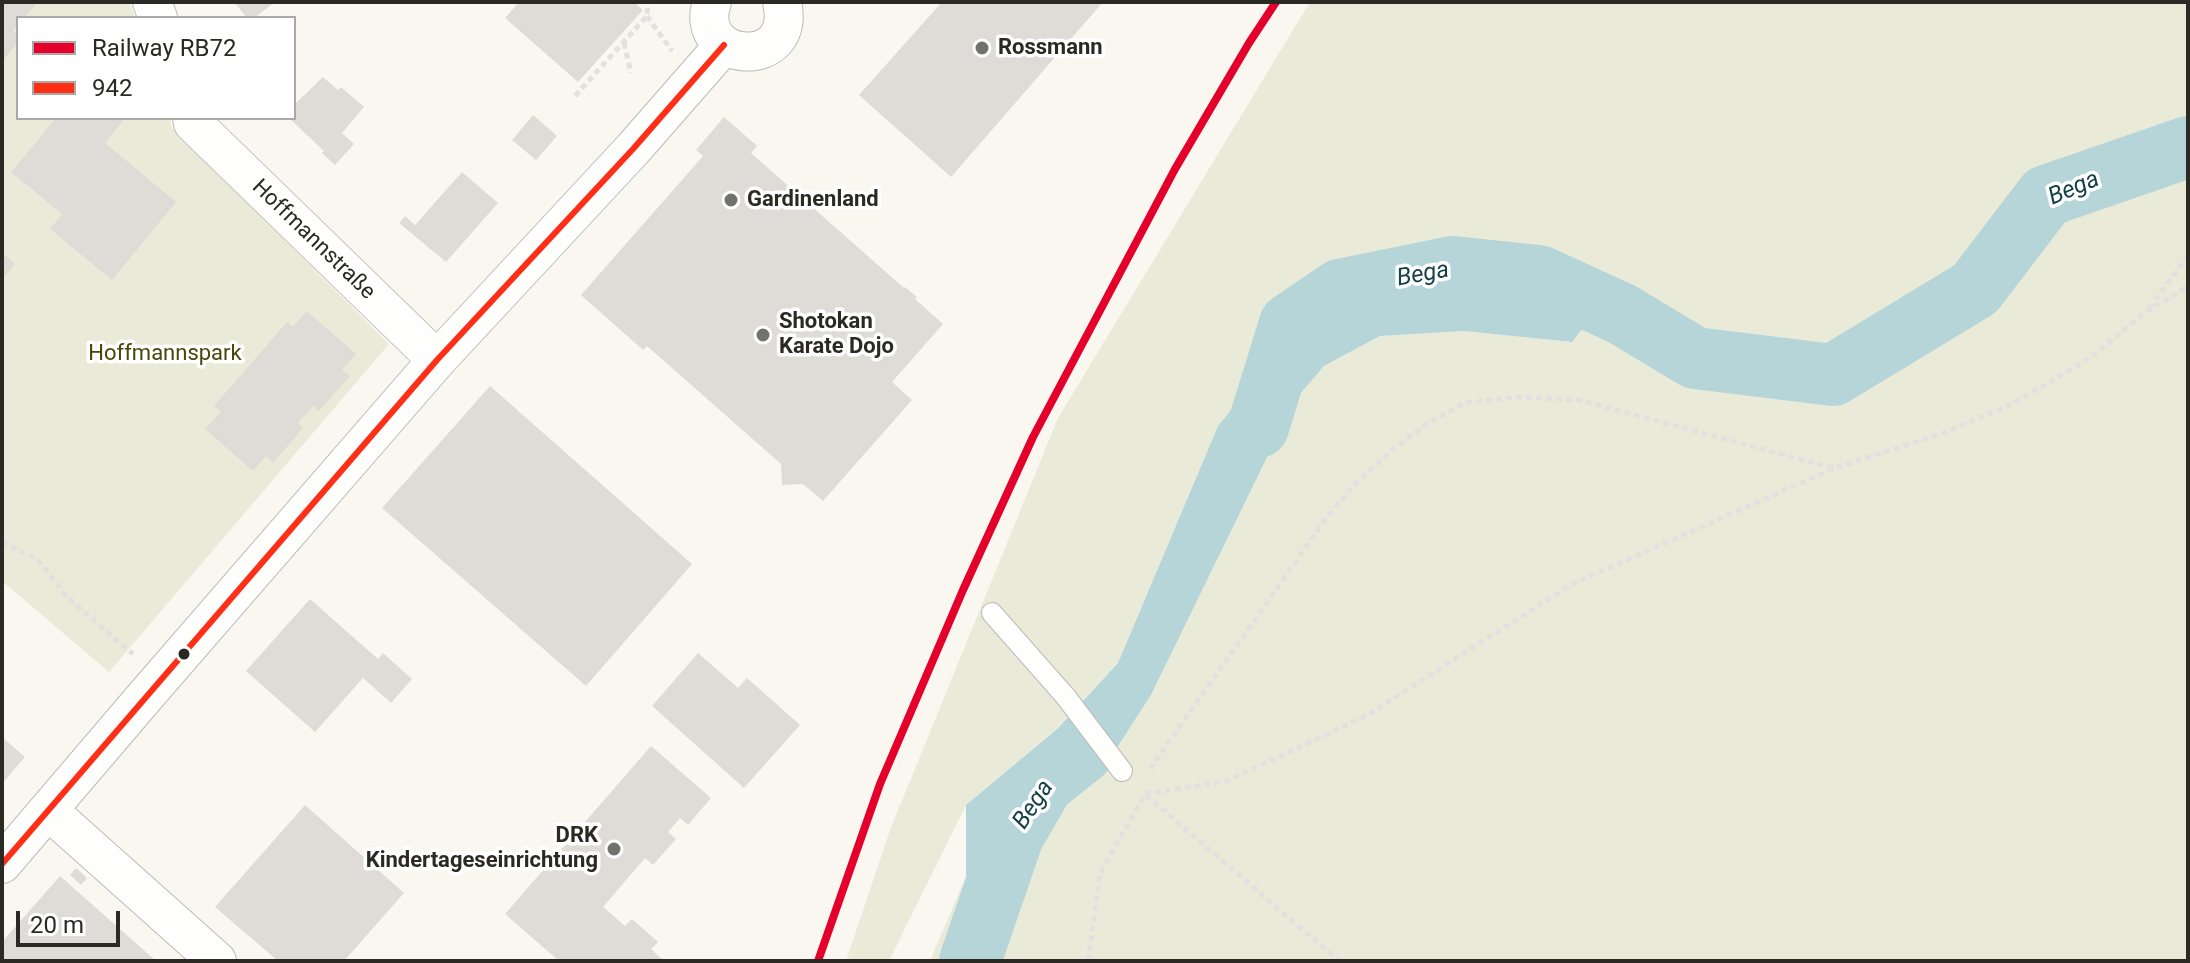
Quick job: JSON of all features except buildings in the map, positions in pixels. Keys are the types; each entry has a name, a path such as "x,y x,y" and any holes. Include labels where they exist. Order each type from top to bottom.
{"street":[{"path":"712,2 709,21 714,34 724,45 738,52 766,48 776,39 783,27 785,14 782,2"},
{"path":"2,864 437,360 633,149 724,45"},
{"name":"Hoffmannstraße","path":"192,120 437,360"},
{"path":"49,811 217,961"}],"lane":[{"path":"992,613 1066,697 1122,771"}],"path":[{"path":"575,96 647,16 648,2"},
{"path":"624,42 631,73"},
{"path":"2146,312 2188,256"},
{"path":"1145,794 1227,781 1297,750 1366,716 1572,584 1835,468 1943,433 2012,404 2087,360 2146,312 2188,286"},
{"path":"1137,786 1327,517 1357,482 1391,451 1424,426 1464,403 1521,397 1579,400 1835,468"},
{"path":"2,542 37,559 69,599 161,678"},
{"path":"1122,771 1339,961"},
{"path":"1088,961 1100,873 1145,794"}],"green space":[{"name":"Hoffmannspark","path":"2,2 129,2 134,16 16,16 16,120 170,120 172,128 389,344 109,672 2,581"},
{"path":"1310,2 2188,2 2188,961 930,961 966,876 1005,828 1111,757 1151,695 1295,400 1324,366 1380,336 1464,331 1572,342 1594,313 1520,296 1445,284 1349,311 1285,344 1218,426 1118,663 1058,727 966,805 889,961 846,961 890,830 1058,418"}],"water":[{"path":"1445,284 1520,296 1595,313 1572,342 1464,331 1380,336 1324,366 1295,400 1151,695 1111,757 1005,828 966,876 966,805 1058,728 1118,663 1218,426 1285,344 1349,311"}],"waterway":[{"name":"Bega","path":"1258,427 1290,324 1340,290 1453,267 1539,276 1622,314 1695,358 1833,375 1975,289 2046,196 2188,147"},
{"name":"Bega","path":"970,961 1013,836 1043,784 1083,752"}],"rail line":[{"name":"RB72","path":"818,961 880,784 1033,437 1175,169 1276,2"}],"transit line":[{"name":"942","path":"2,864 437,360 633,149 724,45"}],"place":[{"name":"Rossmann","path":"982,48"},
{"name":"Gardinenland","path":"731,200"},
{"name":"Shotokan Karate Dojo","path":"763,335"},
{"name":"DRK Kindertageseinrichtung","path":"614,849"}]}
